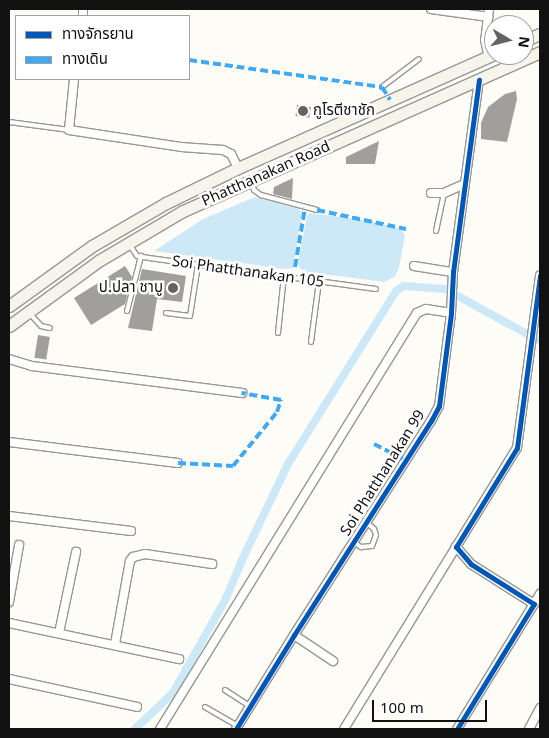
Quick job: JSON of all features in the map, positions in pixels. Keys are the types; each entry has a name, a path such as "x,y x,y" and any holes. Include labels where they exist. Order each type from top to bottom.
{"main road":[{"name":"Phatthanakan Road","path":"9,326 128,242 183,212 250,180 540,52"},
{"name":"Phatthanakan Road","path":"9,306 92,246 166,203 238,168 484,59"}],"street":[{"path":"431,9 488,13"},
{"path":"74,80 69,130 181,147 223,150 231,154 238,168"},
{"name":"Soi Phatthanakan 99","path":"237,727 294,635 432,422 439,406 451,313 452,272 479,80"},
{"path":"431,193 444,192 464,184"},
{"path":"414,266 452,272"},
{"path":"344,729 517,448 533,325 538,307 540,276"},
{"path":"160,729 417,313 426,309 451,313"},
{"path":"9,359 32,366 242,393"},
{"path":"9,442 178,463"},
{"path":"9,516 131,531"},
{"path":"9,602 19,545"},
{"path":"456,547 471,564 534,604"},
{"path":"59,634 76,552"},
{"path":"115,644 130,561 133,557 145,554 212,564"},
{"path":"457,729 540,594"},
{"path":"9,623 115,644 178,659"},
{"path":"294,635 333,661"},
{"path":"9,678 137,707"},
{"path":"529,729 540,708"}],"lane":[{"path":"382,87 419,59"},
{"path":"9,122 69,130"},
{"path":"250,180 254,190 261,196 316,210"},
{"path":"436,231 444,192"},
{"path":"127,311 141,256 137,256 128,242"},
{"name":"Soi Phatthanakan 105","path":"141,256 376,289"},
{"path":"166,313 190,316 198,265"},
{"path":"278,333 284,276"},
{"path":"311,342 319,281"},
{"path":"29,312 41,326 50,328"},
{"path":"354,542 361,547 372,546 376,535 374,529 367,523"},
{"path":"225,690 250,706"},
{"path":"206,707 237,727"}],"water":[{"path":"255,197 299,209 302,213 293,268 284,269 154,251 203,219"},
{"path":"310,213 370,221 400,229 405,235 399,268 395,276 385,282 306,272 300,268 298,263 307,216"}],"building":[{"path":"516,91 517,99 507,142 481,139 481,123 488,107 505,94"},
{"name":"กูโรตีชาชัก","path":"297,105 311,107 309,118 295,116"},
{"path":"379,141 375,164 346,164 346,157"},
{"path":"293,178 292,199 273,194 274,187"},
{"path":"125,266 132,277 125,304 91,325 74,298"},
{"path":"142,269 186,276 182,302 157,299 152,331 128,328"},
{"path":"38,335 50,337 46,360 34,358"}],"waterway":[{"path":"135,729 173,693 226,598 241,562 288,464 396,291 404,286 445,289 540,341"}],"marked path":[{"path":"190,60 382,87 390,100"},
{"path":"295,267 305,208"},
{"path":"317,210 406,229"},
{"path":"178,463 233,466 277,412 281,400 242,393"},
{"path":"374,444 406,460"}],"cycle path":[{"path":"236,729 439,406 451,313 453,272 479,80"},
{"path":"457,729 534,604 471,564 456,547 517,448 540,276"}],"place":[{"name":"กูโรตีชาชัก","path":"303,111"},
{"name":"ป.ปลา ชาบู","path":"173,288"}]}
